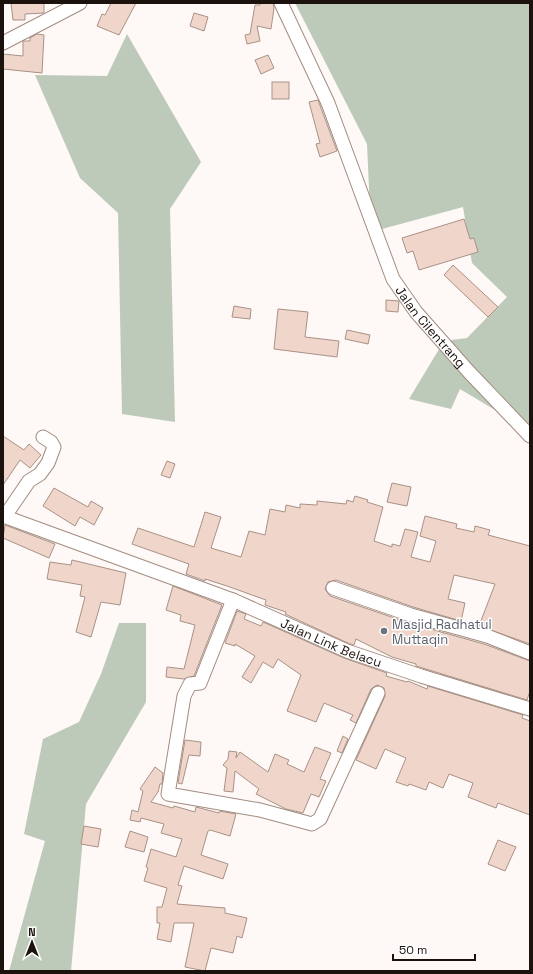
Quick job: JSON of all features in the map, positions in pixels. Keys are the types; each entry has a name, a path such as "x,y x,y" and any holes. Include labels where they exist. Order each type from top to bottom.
{"street":[{"path":"3,43 80,3"},
{"name":"Jalan Cilentrang","path":"281,3 328,103 391,274 402,293 416,312 468,372 530,436"},
{"path":"4,516 28,481 40,474 48,463 54,447 51,442 43,437"},
{"name":"Jalan Link Belacu","path":"4,516 114,558 233,600 347,651 428,678 530,709"},
{"path":"332,588 411,615 480,634 530,653"},
{"path":"233,600 200,683 190,684 184,696 168,794 260,810 312,824 315,823 320,819 378,693"}],"green space":[{"path":"295,3 530,3 530,443 505,416 460,389 451,409 409,399 444,341 467,338 507,297 472,263 463,207 371,232 367,144"},
{"path":"127,34 201,162 170,209 175,422 122,414 118,213 80,178 35,75 107,76"},
{"path":"119,623 146,623 146,702 86,804 71,971 9,971 45,841 24,834 43,739 79,722 101,674"}],"building":[{"path":"11,3 44,3 44,13 25,14 25,20 13,20"},
{"path":"111,3 136,3 119,35 97,26 102,14 105,15"},
{"path":"260,3 273,3 274,8 271,29 257,26 260,41 247,44 245,35 250,34 255,5 260,5"},
{"path":"194,13 208,17 204,31 190,26"},
{"path":"37,34 44,35 42,73 3,69 3,54 23,56 23,41 30,41 30,38"},
{"path":"268,55 274,68 261,74 255,60"},
{"path":"272,82 289,82 289,99 272,99"},
{"path":"318,100 337,151 320,157 316,144 320,143 309,102"},
{"path":"464,219 470,239 474,238 478,252 419,270 413,251 407,253 402,238"},
{"path":"453,265 498,307 488,317 444,275"},
{"path":"386,300 399,301 398,312 386,311"},
{"path":"234,306 251,309 250,319 232,317"},
{"path":"278,309 308,312 305,337 339,341 337,357 274,349"},
{"path":"347,330 370,335 368,344 345,339"},
{"path":"3,436 24,450 29,444 41,455 30,468 20,460 3,485"},
{"path":"167,461 175,464 170,478 161,475"},
{"path":"392,483 411,487 407,506 387,502"},
{"path":"54,488 88,507 91,501 103,508 94,525 80,517 75,526 43,506"},
{"path":"355,496 383,507 374,541 392,547 392,544 400,546 405,529 418,532 411,557 430,562 436,541 420,536 425,516 457,524 456,528 474,532 475,526 490,530 488,535 530,546 530,644 479,626 495,584 454,575 448,599 465,603 461,621 413,607 336,580 328,582 325,589 330,596 409,623 484,644 530,661 530,691 527,700 416,666 416,664 392,657 356,639 354,645 350,644 285,614 286,612 265,605 266,600 227,586 205,579 205,581 186,574 189,564 132,544 138,528 194,547 205,512 221,517 211,548 241,557 249,531 265,535 270,509 285,512 286,505 300,508 300,504 317,505 317,501 346,504 347,500 353,502"},
{"path":"5,525 55,544 49,558 3,538"},
{"path":"72,560 126,573 120,605 101,602 91,637 76,632 85,597 80,596 82,585 47,579 50,562 71,565"},
{"path":"173,586 222,605 194,676 184,679 166,677 167,667 184,669 195,625 180,621 181,615 166,610"},
{"path":"237,611 246,614 244,619 261,626 263,622 344,658 387,673 386,676 408,681 427,689 428,686 523,715 522,718 530,721 530,815 498,803 496,808 468,797 473,783 449,774 443,788 429,782 426,790 409,784 408,786 396,782 406,758 385,749 376,769 356,760 385,696 384,688 377,685 371,689 356,723 350,720 353,715 324,703 316,722 287,711 301,675 278,659 273,668 263,662 251,683 242,677 255,656 235,644 235,646 225,643"},
{"path":"343,736 348,739 342,753 337,751"},
{"path":"185,740 201,742 200,756 189,755 182,784 178,783"},
{"path":"315,747 331,753 320,779 326,781 319,797 311,794 303,813 286,809 256,794 259,789 235,771 233,792 224,791 227,768 223,765 228,759 229,751 237,752 236,758 240,752 268,772 275,754 289,760 287,764 304,772"},
{"path":"155,767 163,773 162,784 160,784 158,792 151,802 195,812 196,807 219,813 220,811 236,814 230,836 210,830 208,831 201,855 228,864 223,879 184,866 178,885 182,886 177,904 225,908 225,913 247,918 242,938 237,936 233,953 211,948 205,971 185,967 194,923 174,923 171,942 157,939 160,923 157,923 157,907 162,907 167,888 144,881 148,868 146,867 151,849 176,857 182,839 161,833 164,824 141,818 140,822 130,820 132,810 138,812 143,791 140,789"},
{"path":"84,826 101,829 98,847 81,844"},
{"path":"130,831 148,837 144,852 125,847"},
{"path":"498,840 516,847 505,871 488,864"}],"place":[{"name":"Masjid Radhatul Muttaqin","path":"384,631"}]}
